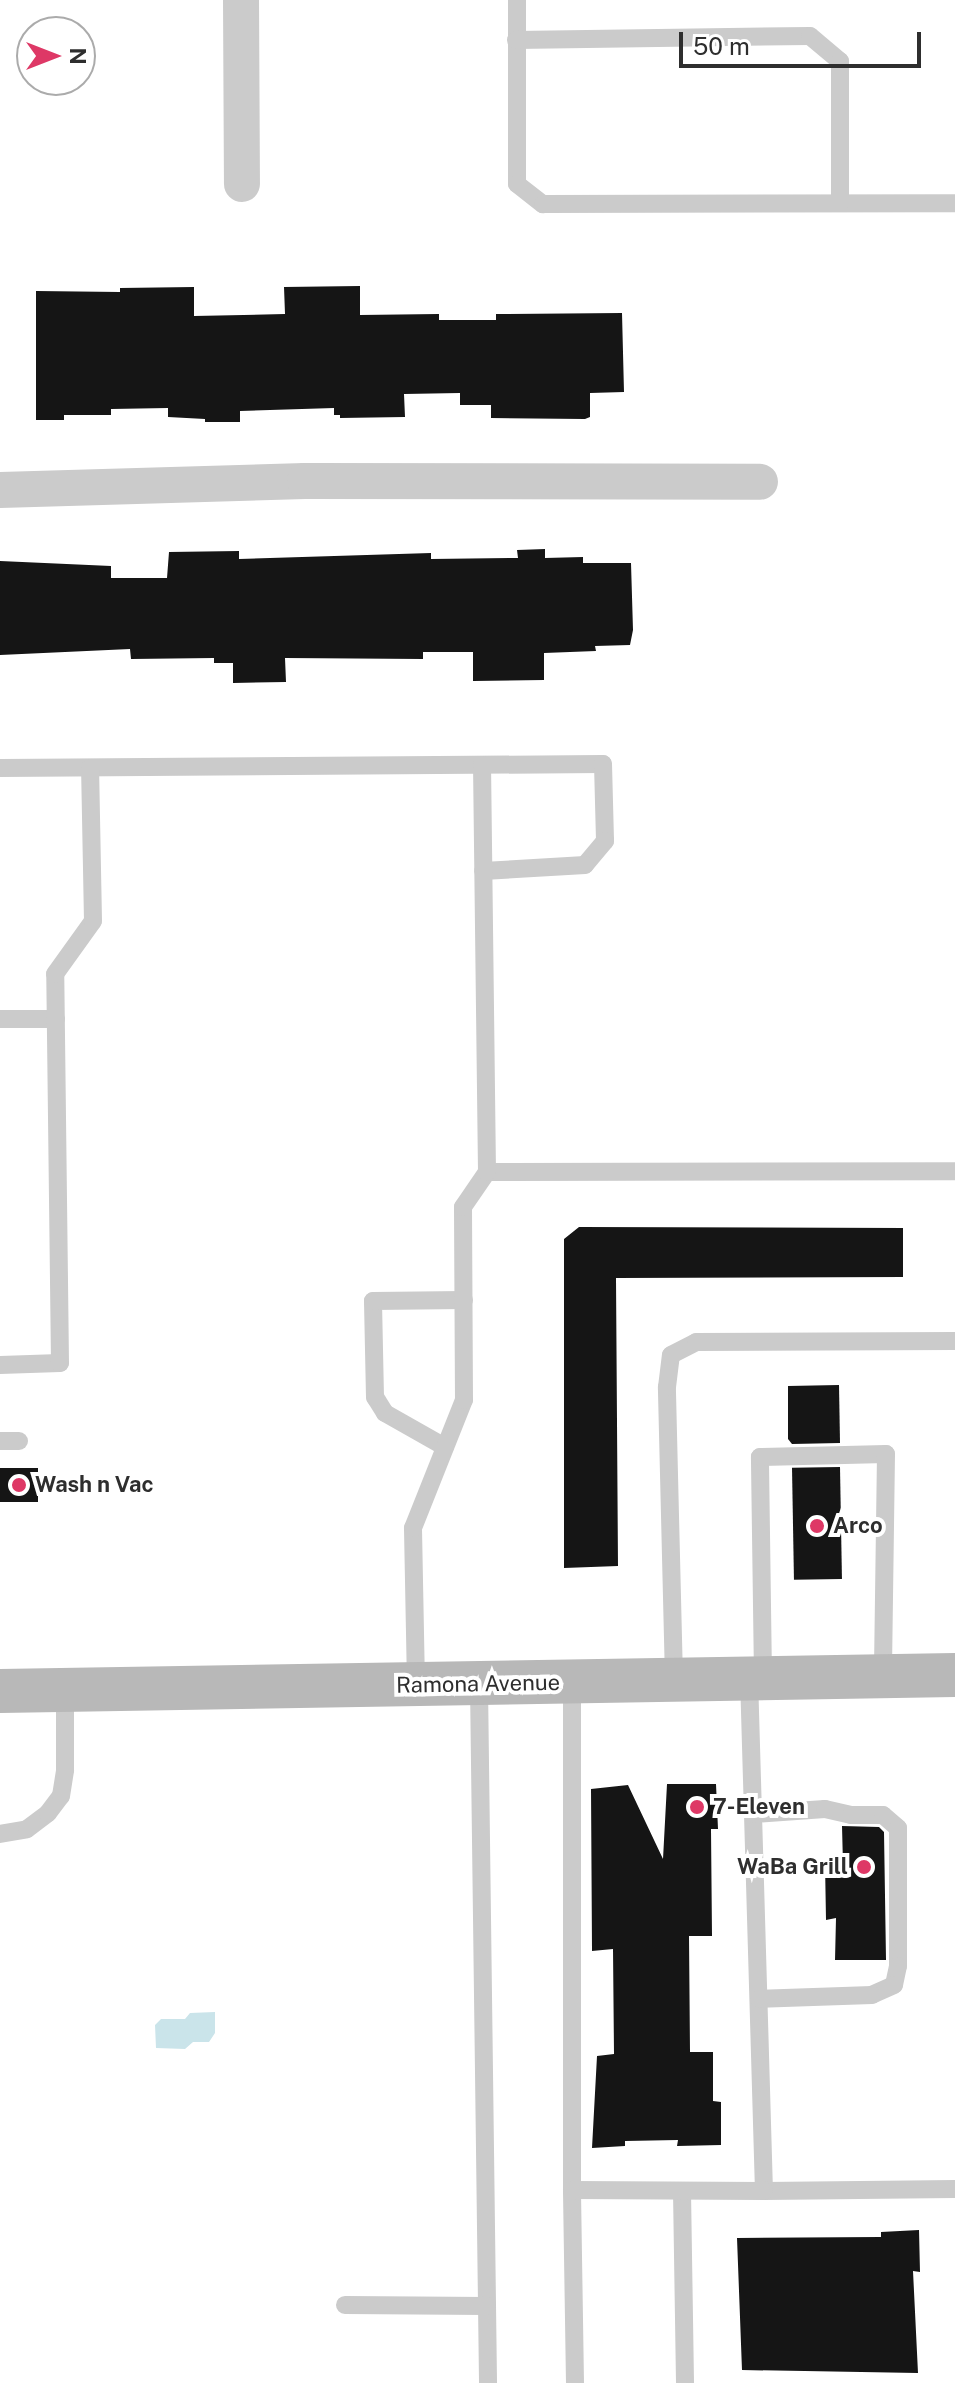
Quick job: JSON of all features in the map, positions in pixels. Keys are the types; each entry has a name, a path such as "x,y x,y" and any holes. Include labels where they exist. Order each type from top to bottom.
{"main road":[{"name":"Ramona Avenue","path":"0,1691 955,1675"}],"street":[{"path":"241,0 242,184"},
{"path":"0,490 305,481 760,482"}],"lane":[{"path":"517,0 517,184 543,204 955,203"},
{"path":"516,40 810,36 840,61 840,203"},
{"path":"0,768 603,764 605,841 585,865 483,871"},
{"path":"416,1685 413,1528 464,1400 463,1207 487,1172 482,765"},
{"path":"0,1365 60,1363 55,974 93,921 90,768"},
{"path":"0,1019 56,1019"},
{"path":"487,1172 955,1171"},
{"path":"445,1447 385,1413 375,1397 373,1301 464,1300"},
{"path":"674,1679 667,1387 671,1355 696,1342 955,1341"},
{"path":"764,2191 753,1814 760,1457 886,1454 883,1676"},
{"path":"572,1682 575,2383"},
{"path":"479,1685 488,2383"},
{"path":"0,1834 27,1829 48,1813 61,1796 65,1770 65,1691"},
{"path":"753,1814 825,1809 851,1815 883,1815 898,1828 898,1966 894,1985 872,1995 759,1999"},
{"path":"572,2190 955,2189"},
{"path":"682,2191 685,2383"},
{"path":"345,2305 487,2306"}],"water":[{"path":"215,2012 215,2033 209,2042 193,2042 185,2049 156,2048 155,2025 161,2019 185,2019 190,2013"}],"building":[{"path":"360,286 360,315 439,314 439,320 496,320 496,314 622,313 624,392 590,393 590,417 585,419 491,418 491,405 460,405 460,393 404,394 405,417 340,418 340,415 334,415 334,408 240,411 240,422 205,422 205,419 168,417 168,408 111,409 111,415 64,415 64,420 36,420 36,291 120,292 120,288 194,287 194,316 285,314 284,287"},
{"path":"545,549 545,558 583,557 583,563 631,563 633,630 630,645 595,646 596,651 544,653 544,680 473,681 473,652 423,652 423,659 285,658 286,682 233,683 233,663 214,663 214,658 131,659 130,649 0,655 0,561 111,566 111,578 167,578 169,552 239,551 239,559 431,553 431,559 518,558 517,550"},
{"path":"579,1227 903,1228 903,1277 616,1278 618,1566 564,1568 564,1239"},
{"path":"839,1385 840,1443 792,1444 788,1439 788,1386"},
{"name":"Arco","path":"840,1467 842,1579 794,1580 792,1468"},
{"name":"Wash n Vac","path":"0,1468 38,1468 38,1502 0,1502"},
{"path":"667,1784 716,1784 718,1829 711,1829 712,1936 689,1936 690,2052 713,2052 713,2101 721,2102 721,2145 677,2146 678,2140 625,2141 625,2146 592,2148 597,2056 614,2054 613,1949 592,1951 591,1789 628,1785 663,1859"},
{"path":"842,1826 879,1827 884,1832 886,1960 835,1960 836,1918 826,1920 825,1863 843,1865"},
{"path":"919,2230 920,2272 913,2271 918,2373 742,2370 737,2238 881,2237 881,2232"}],"place":[{"name":"Wash n Vac","path":"19,1485"},
{"name":"Arco","path":"817,1526"},
{"name":"7-Eleven","path":"697,1807"},
{"name":"WaBa Grill","path":"864,1867"}]}
